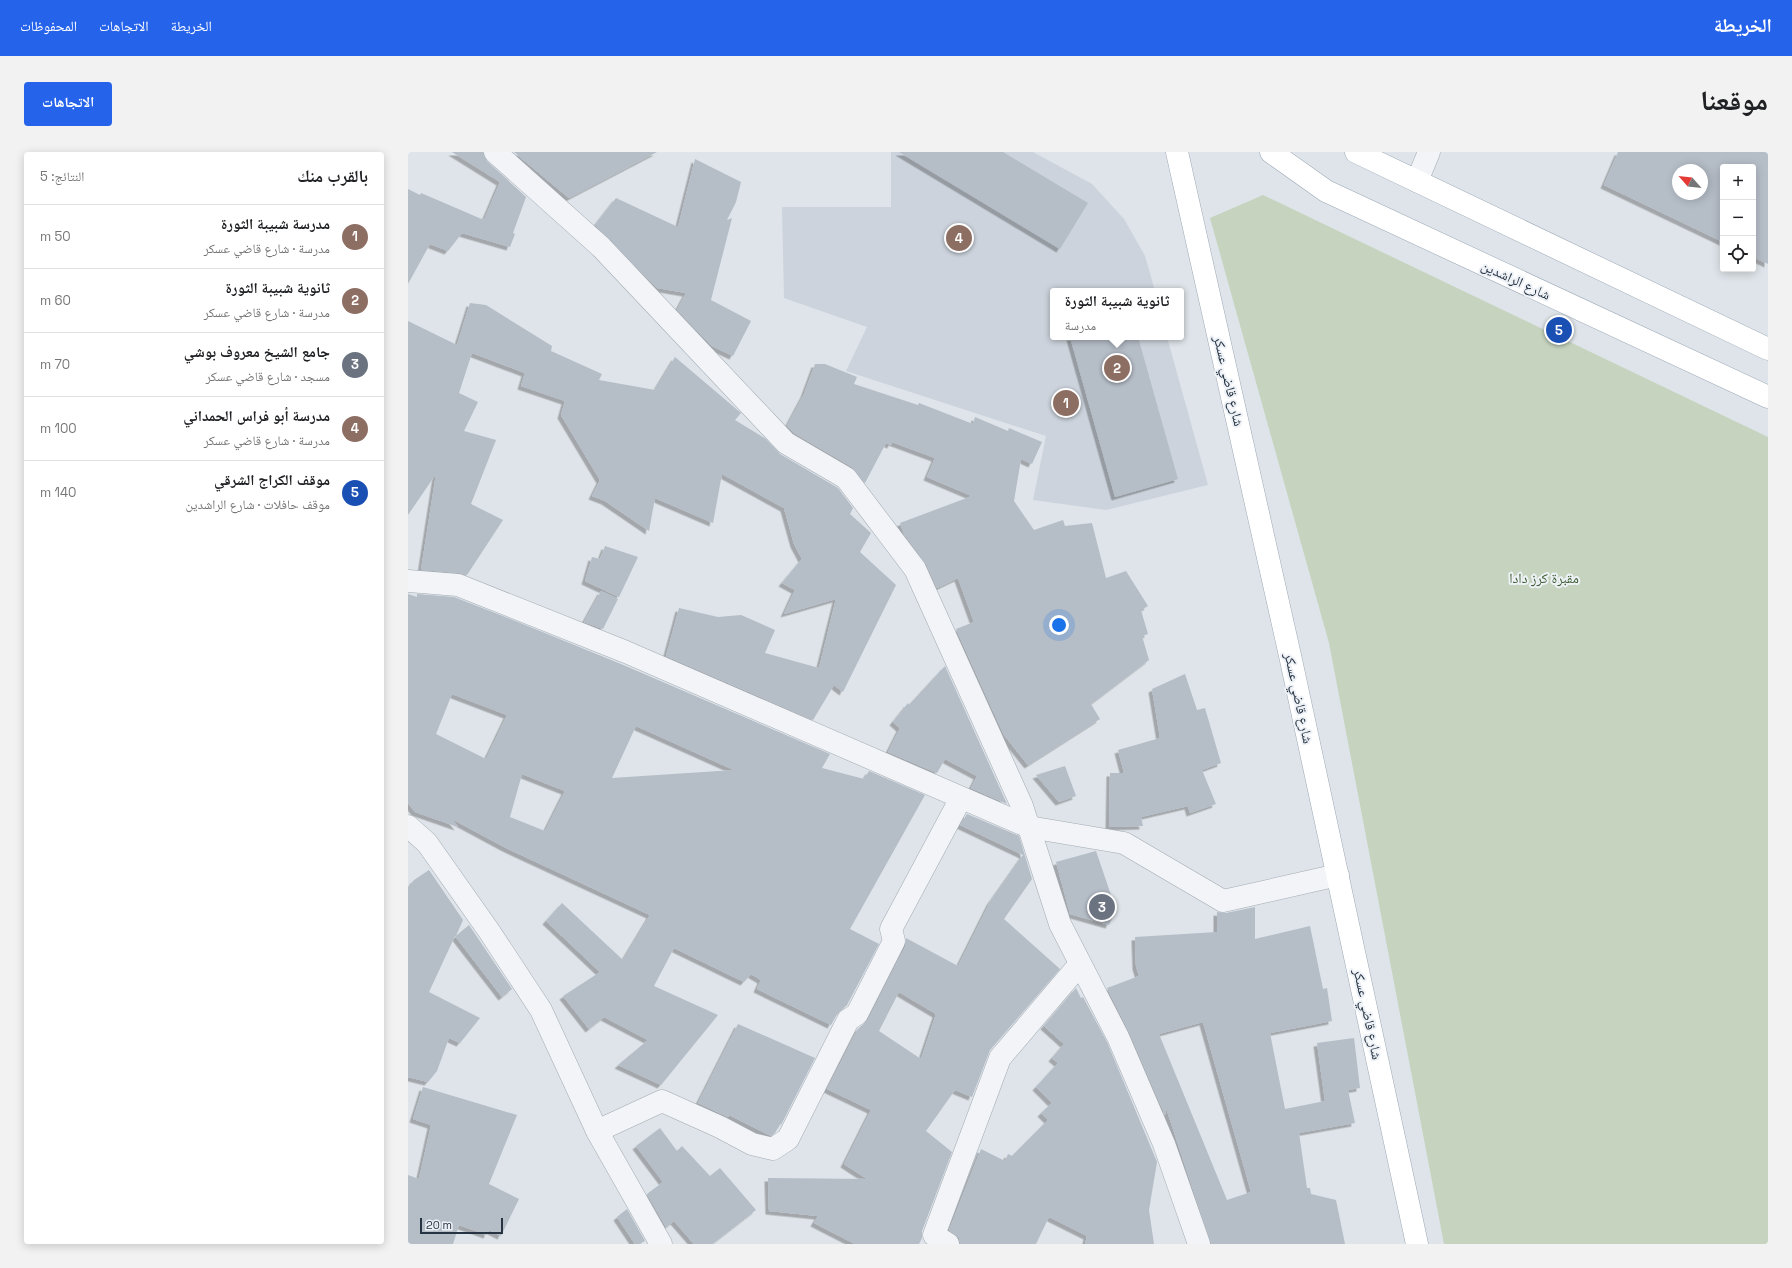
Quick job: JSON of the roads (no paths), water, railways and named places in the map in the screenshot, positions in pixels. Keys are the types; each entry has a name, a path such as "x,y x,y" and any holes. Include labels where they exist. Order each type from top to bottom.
{"main road":[{"name":"شارع قاضي عسكر","path":"1177,152 1290,653 1417,1244"},
{"name":"شارع الراشدين","path":"1271,152 1326,191 1768,397"},
{"path":"1356,152 1768,349"}],"street":[{"path":"495,152 601,246 786,443 846,478 915,569 1022,806 1060,924 1118,1037 1164,1144 1199,1244"},
{"path":"1417,181 1429,152"},
{"path":"408,581 458,585 626,652 1029,827 1124,843 1223,901 1338,875"},
{"path":"596,1131 662,1101 720,1127 752,1144 773,1150 788,1139 848,1020 857,1014 894,941 891,929 961,798"},
{"path":"408,826 427,843 489,931 541,1010 596,1131 661,1244"},
{"path":"948,1244 934,1235 1000,1058 1080,964"}],"place":[{"name":"مدرسة أبو فراس الحمداني","path":"959,238"},
{"name":"موقف الكراج الشرقي","path":"1559,330"},
{"name":"ثانوية شبيبة الثورة","path":"1117,368"},
{"name":"مدرسة شبيبة الثورة","path":"1066,403"},
{"name":"جامع الشيخ معروف بوشي","path":"1102,907"}],"park label":[{"name":"مقبرة كرز دادا","path":"1544,578"}]}
